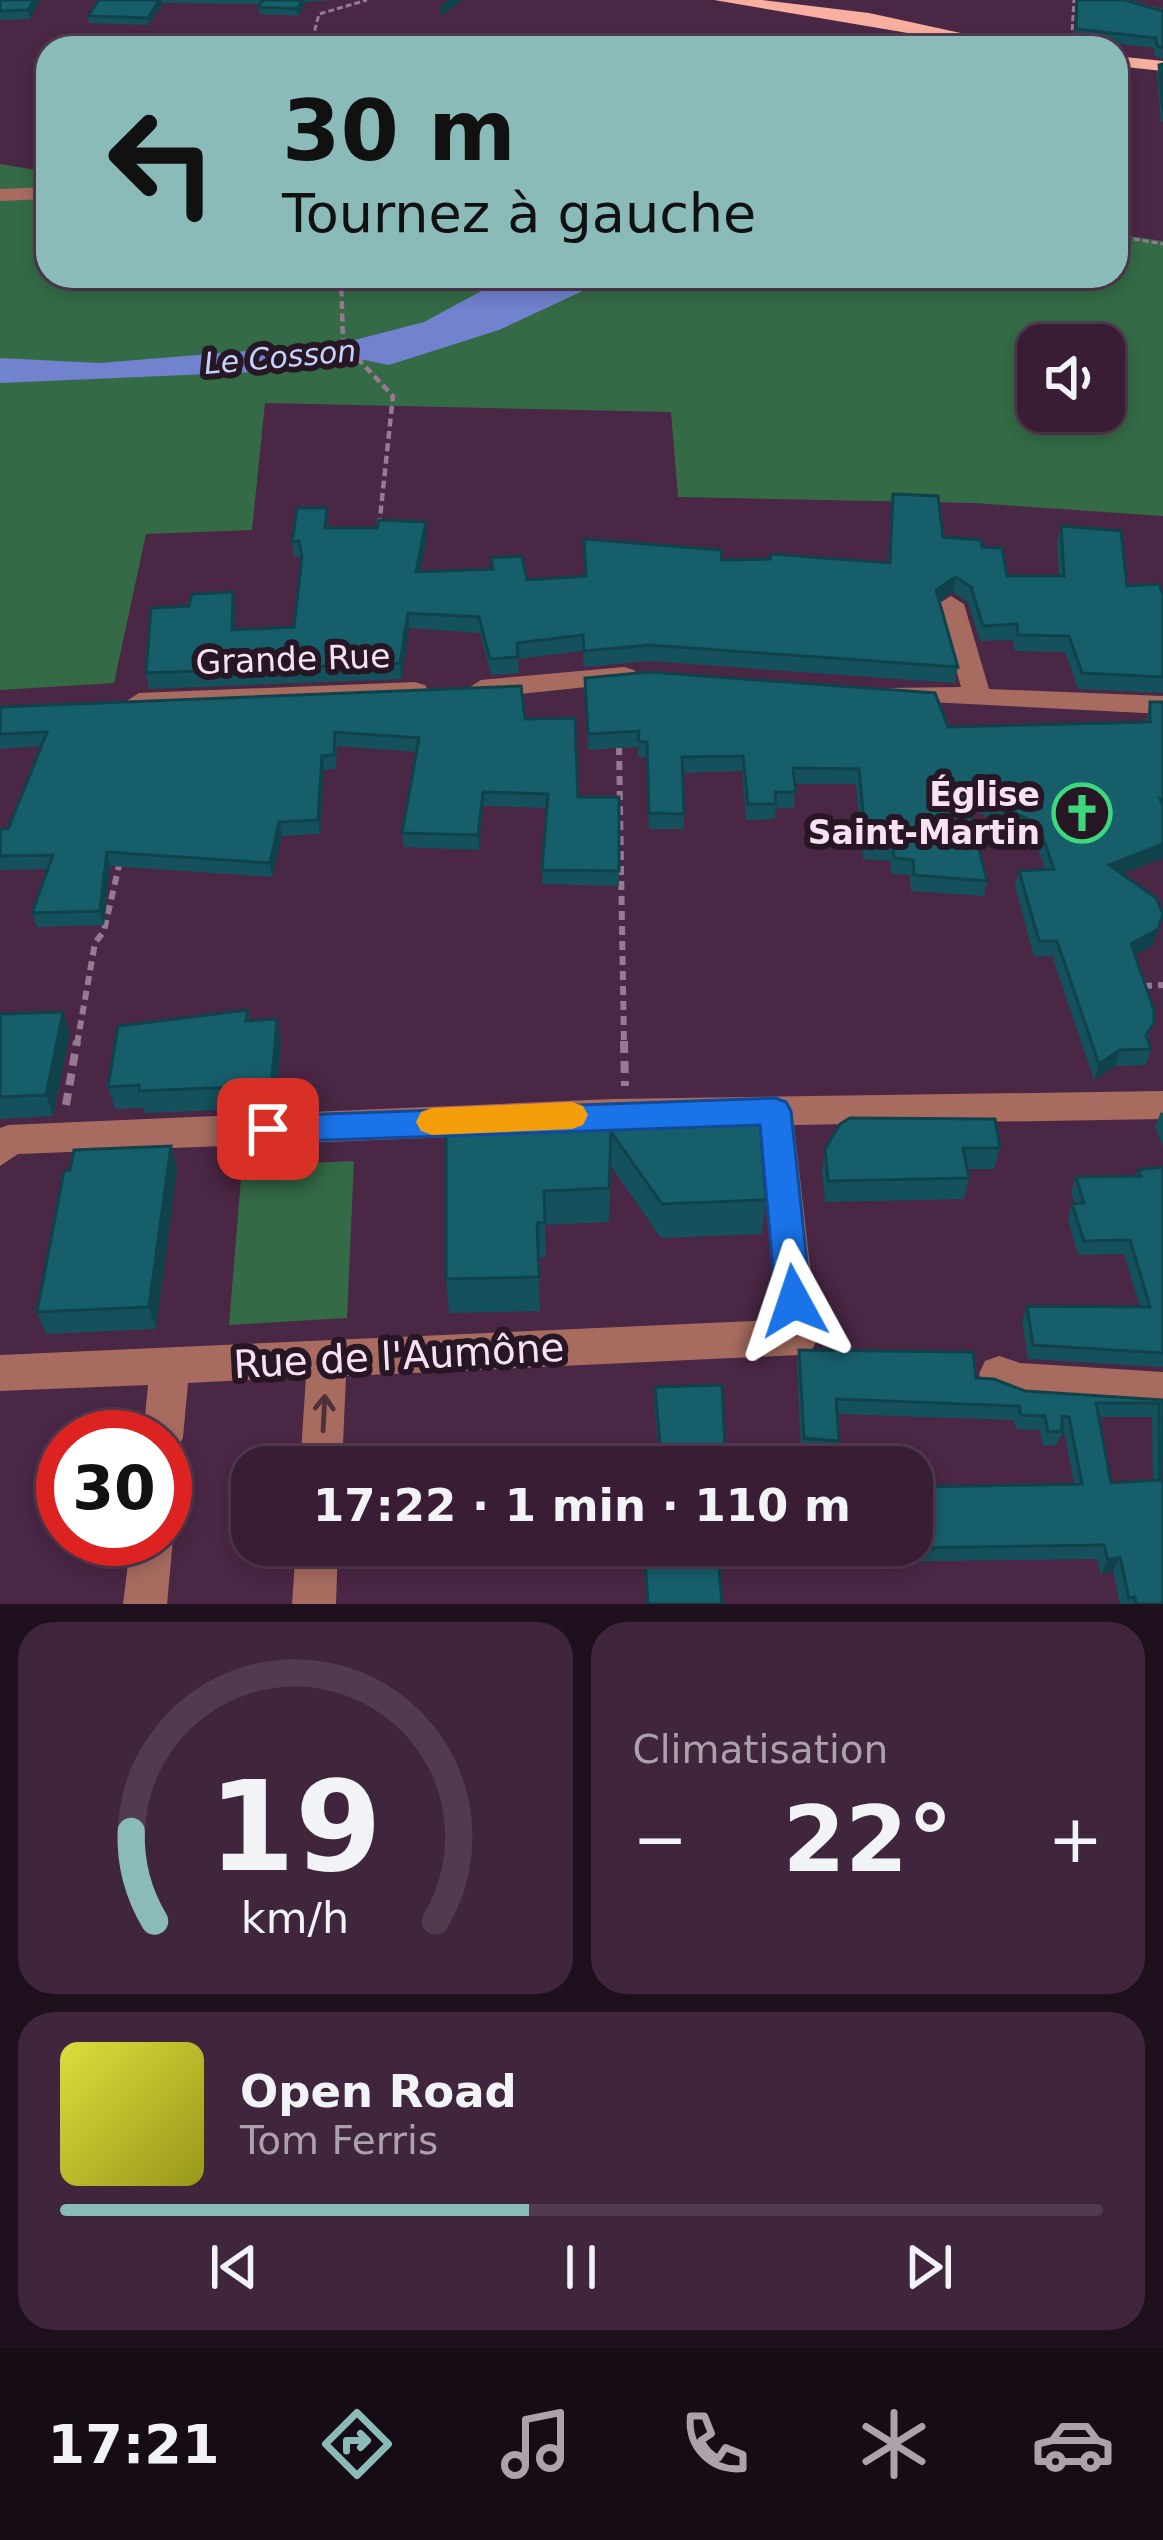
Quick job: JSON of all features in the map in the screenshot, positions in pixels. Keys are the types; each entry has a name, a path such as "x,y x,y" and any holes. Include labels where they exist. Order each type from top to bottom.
{"main road":[{"path":"722,0 869,18 961,36"},
{"path":"1128,62 1163,66"}],"street":[{"path":"0,195 36,194"},
{"path":"951,604 978,699"},
{"name":"Grande Rue","path":"108,704 448,690 633,675"},
{"path":"866,692 1163,705"},
{"path":"3,1144 625,1114 1163,1105"},
{"name":"Rue de l'Aumône","path":"0,1373 798,1337 775,1111"},
{"path":"322,1446 327,1359"},
{"path":"166,1410 170,1366"},
{"path":"999,1374 1020,1382 1163,1391"},
{"path":"146,1604 150,1566"},
{"path":"314,1604 316,1566"}],"path":[{"path":"313,36 319,14 368,0"},
{"path":"1072,36 1074,0"},
{"path":"1125,0 1163,11"},
{"path":"1128,238 1163,244"},
{"path":"342,288 344,343 350,355 393,396 377,540"},
{"path":"625,1114 633,675"},
{"path":"61,1138 95,943 104,931 120,858"},
{"path":"1127,986 1163,985"}],"green space":[{"path":"0,164 36,170 36,288 1128,288 1128,236 1163,241 1163,516 974,503 678,497 671,412 265,403 252,530 146,534 114,683 0,690"},
{"path":"354,1161 347,1318 229,1325 242,1166"}],"water":[{"name":"Le Cosson","path":"487,288 589,288 499,330 389,365 359,359 282,371 0,383 0,358 99,363 343,343 424,322"}],"building":[{"path":"0,0 34,0 28,10 0,11"},
{"path":"99,0 159,0 148,18 88,16"},
{"path":"263,0 302,0 297,9 258,7"},
{"path":"1077,0 1125,0 1163,11 1163,48 1157,46 1156,38 1076,29"},
{"path":"1163,64 1163,111 1159,65"},
{"path":"893,494 938,496 943,537 981,540 982,547 1002,548 1007,576 1064,576 1061,526 1121,531 1127,586 1159,584 1163,595 1163,677 1082,673 1069,636 1018,635 1017,624 983,626 971,587 956,577 936,590 958,667 649,645 584,651 583,635 517,643 518,657 490,659 479,617 408,613 400,663 146,673 151,608 189,606 192,594 233,592 232,630 294,627 302,556 299,541 292,542 297,508 327,508 325,528 377,528 379,520 426,522 416,572 493,569 491,558 522,556 527,580 586,576 584,539 721,550 722,560 770,559 771,554 890,563"},
{"path":"649,672 935,693 948,727 1150,722 1150,702 1163,702 1163,844 1109,865 1156,898 1163,914 1158,929 1131,944 1154,1010 1154,1023 1146,1035 1151,1049 1120,1050 1099,1064 1057,941 1039,941 1019,871 1054,869 1038,824 964,789 987,881 914,875 913,860 894,858 893,845 866,843 859,769 793,768 796,792 775,792 776,804 748,804 743,756 682,757 684,814 649,813 647,742 638,741 639,731 588,734 585,678"},
{"path":"521,686 525,719 575,718 578,797 619,797 619,871 542,870 548,794 483,792 478,835 402,833 419,738 335,732 334,755 322,756 318,820 279,822 270,863 107,852 100,911 32,913 53,855 0,856 0,829 8,829 47,732 0,734 0,707"},
{"path":"248,1010 246,1021 277,1019 272,1079 241,1080 240,1087 139,1091 139,1085 108,1087 118,1026"},
{"path":"63,1012 46,1095 0,1097 0,1014"},
{"path":"759,1108 766,1200 662,1204 611,1132 609,1188 544,1191 545,1223 537,1223 539,1277 446,1279 446,1122"},
{"path":"850,1118 995,1119 1000,1148 963,1148 969,1178 828,1181 825,1149 840,1124"},
{"path":"171,1146 149,1307 37,1312 64,1171 70,1170 74,1150"},
{"path":"1163,1167 1163,1353 1033,1345 1027,1306 1150,1307 1130,1240 1084,1241 1072,1204 1084,1203 1076,1177 1141,1176 1138,1170"},
{"path":"799,1350 973,1352 976,1378 994,1379 1025,1391 1163,1400 1163,1604 1136,1604 1135,1597 1129,1598 1120,1557 1108,1560 1104,1545 933,1548 933,1487 1082,1484 1069,1417 1062,1416 1062,1431 1048,1432 1045,1416 1021,1415 1019,1406 836,1399 839,1441 804,1438","holes":["1096,1403 1159,1403 1160,1480 1111,1483"]},
{"path":"722,1385 725,1446 660,1446 655,1387"},
{"path":"645,1566 719,1566 722,1604 648,1604"}],"slow traffic":[{"path":"432,1122 572,1115"}],"place":[{"name":"Église Saint-Martin","path":"1082,813"}],"route":[{"path":"268,1129 775,1111 794,1301"}]}
